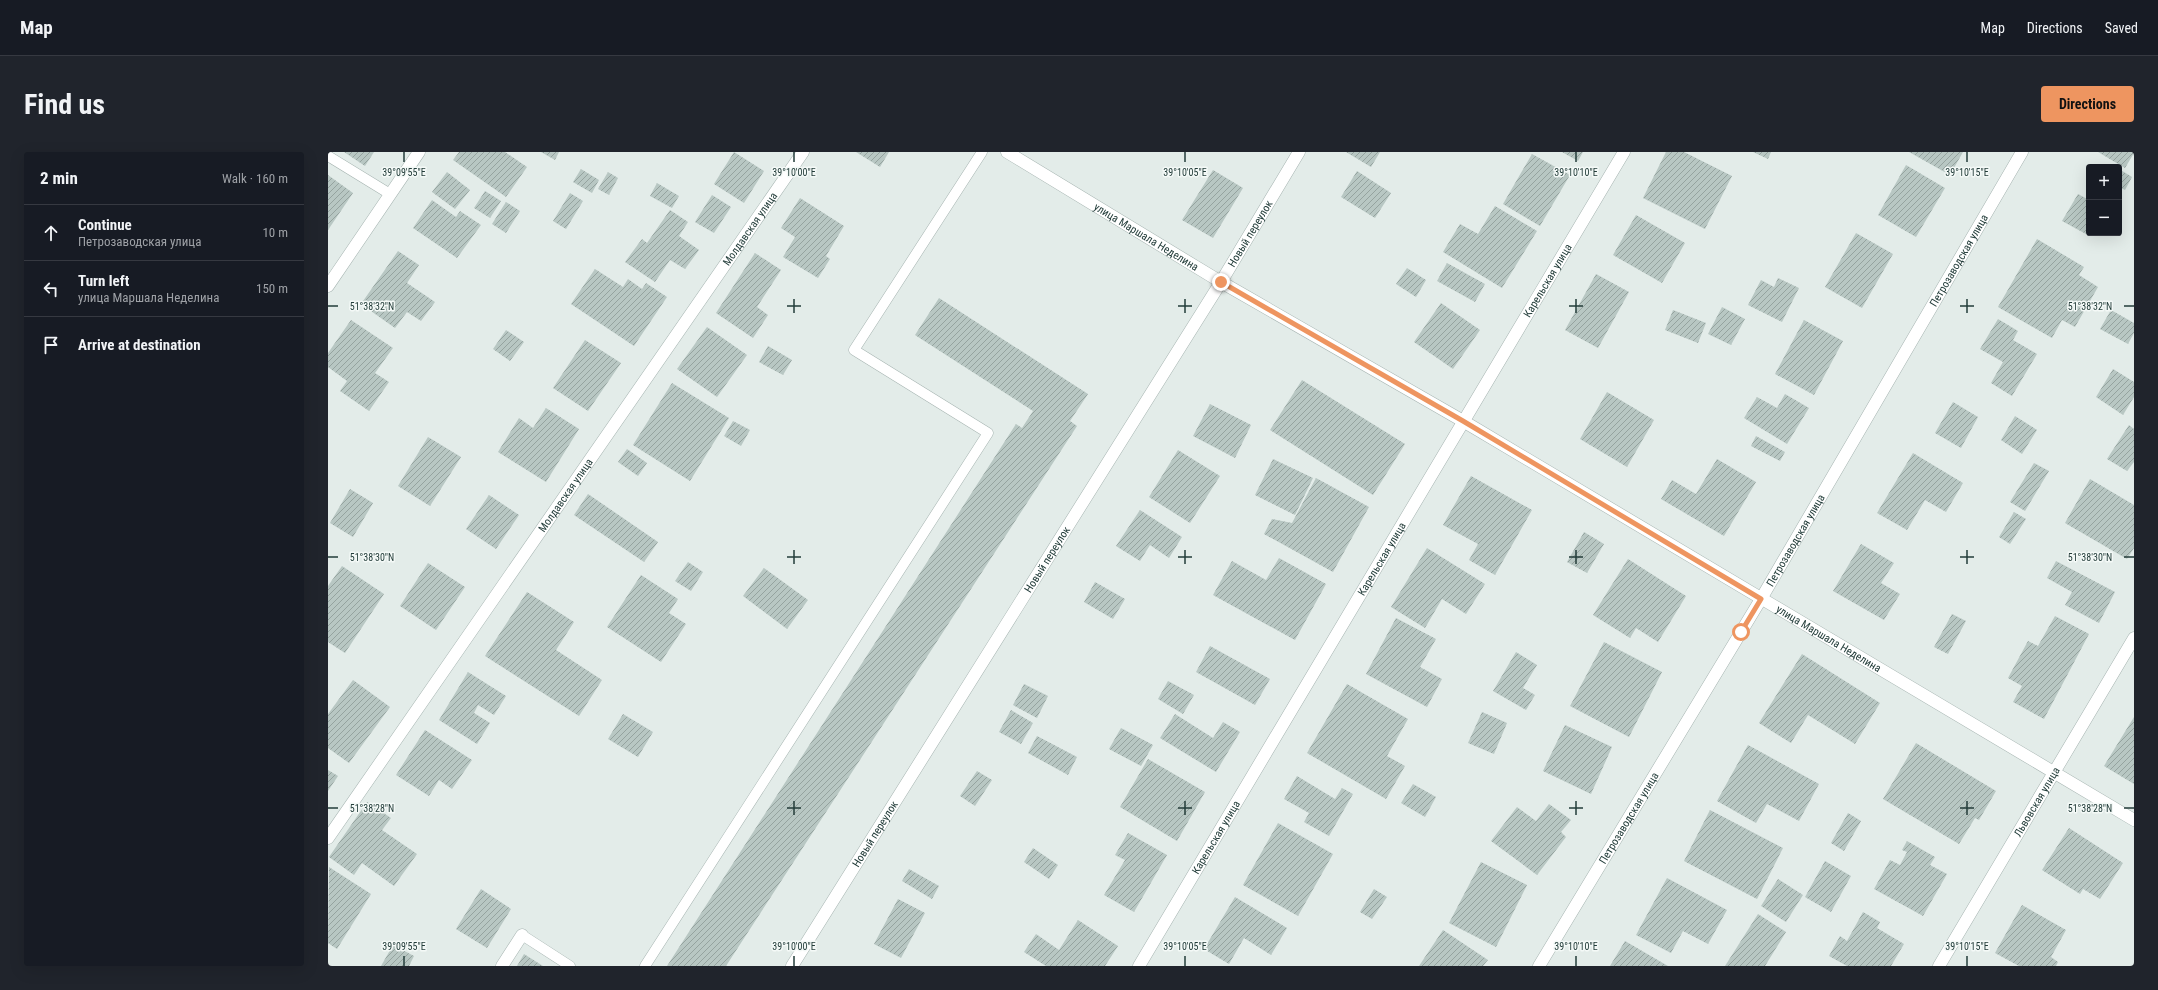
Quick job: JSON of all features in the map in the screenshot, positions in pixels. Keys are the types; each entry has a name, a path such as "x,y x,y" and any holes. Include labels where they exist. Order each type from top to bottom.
{"street":[{"path":"328,286 419,152"},
{"name":"Молдавская улица","path":"328,838 803,152"},
{"name":"улица Маршала Неделина","path":"1007,152 1221,282 1463,421 2134,820"},
{"name":"Новый переулок","path":"792,966 1221,282 1300,152"},
{"name":"Карельская улица","path":"1139,966 1624,152"},
{"name":"Петрозаводская улица","path":"1539,966 1761,599 2022,152"},
{"name":"Львовская улица","path":"1939,966 2053,771 2134,638"},
{"path":"502,966 522,935"}],"lane":[{"path":"645,966 988,433 854,350 982,152"},
{"path":"328,156 390,194"},
{"path":"522,935 570,966"}],"building":[{"path":"344,152 374,152 365,166"},
{"path":"459,152 505,152 527,167 506,197 453,160"},
{"path":"541,152 559,152 555,160"},
{"path":"734,152 764,171 744,203 714,184"},
{"path":"856,152 889,152 880,167"},
{"path":"1346,152 1380,152 1371,167"},
{"path":"1562,152 1583,152 1578,161"},
{"path":"1666,152 1684,152 1732,176 1705,229 1643,198"},
{"path":"1753,152 1771,152 1768,159"},
{"path":"1909,152 1963,152 1950,175"},
{"path":"2098,152 2134,152 2125,168 2122,166 2122,164 2118,164"},
{"path":"1532,154 1570,175 1540,226 1503,204"},
{"path":"1906,165 1945,188 1916,237 1878,215"},
{"path":"581,169 599,180 592,193 573,182"},
{"path":"1213,170 1243,188 1213,238 1182,220"},
{"path":"1357,171 1391,193 1375,218 1341,197"},
{"path":"2122,171 2132,177 2125,190 2122,188"},
{"path":"447,172 470,190 455,209 432,192"},
{"path":"608,172 618,178 609,195 598,189"},
{"path":"328,175 353,193 328,230"},
{"path":"657,183 679,196 672,208 650,196"},
{"path":"485,191 501,201 490,218 474,208"},
{"path":"570,193 583,201 566,229 553,221"},
{"path":"2078,194 2086,198 2086,234 2062,221"},
{"path":"712,195 731,207 714,233 695,222"},
{"path":"800,198 844,226 826,256 830,259 818,278 783,257 795,237 781,228"},
{"path":"432,200 456,217 460,211 481,225 457,258 413,228"},
{"path":"506,202 520,211 506,233 492,224"},
{"path":"1495,206 1537,231 1502,288 1443,252 1460,224 1478,234"},
{"path":"670,210 688,222 679,236 699,250 685,269 670,260 655,282 625,262 642,239 647,243"},
{"path":"1636,215 1685,243 1662,283 1613,255"},
{"path":"1856,233 1893,254 1862,308 1825,287"},
{"path":"2037,239 2084,267 2079,275 2098,287 2075,327 2062,320 2052,338 1998,307"},
{"path":"398,251 419,265 407,283 435,302 421,321 407,312 395,328 361,304"},
{"path":"755,253 781,270 757,307 768,315 753,338 716,313"},
{"path":"1447,263 1485,284 1475,302 1437,281"},
{"path":"1407,268 1426,280 1416,297 1396,284"},
{"path":"595,269 623,287 628,279 642,289 646,283 667,297 634,346 571,304"},
{"path":"1596,274 1629,292 1598,348 1565,330"},
{"path":"1778,278 1799,288 1782,322 1748,305 1761,280 1774,287"},
{"path":"939,298 1088,394 1070,421 1077,426 726,966 667,966 1016,424 1022,428 1033,411 915,335"},
{"path":"1441,303 1480,330 1453,369 1414,342"},
{"path":"1722,307 1745,319 1731,345 1708,334"},
{"path":"1673,310 1706,323 1698,343 1665,330"},
{"path":"2111,310 2134,323 2134,333 2128,344 2100,329"},
{"path":"1998,319 2018,331 2013,340 2037,354 2012,396 1991,383 2003,362 1980,349"},
{"path":"351,320 393,348 375,373 389,382 369,411 340,391 347,381 328,367 328,353"},
{"path":"1804,320 1843,341 1814,395 1775,374"},
{"path":"707,327 747,355 717,397 677,369"},
{"path":"506,330 524,342 510,361 493,349"},
{"path":"585,340 621,363 588,411 553,388"},
{"path":"768,346 792,360 783,375 759,362"},
{"path":"2113,369 2134,382 2134,397 2123,415 2096,397"},
{"path":"1302,380 1405,444 1373,495 1270,430"},
{"path":"672,383 729,418 690,481 633,445"},
{"path":"1607,392 1654,420 1627,467 1580,439"},
{"path":"1785,394 1809,408 1787,444 1744,418 1757,397 1777,408"},
{"path":"1953,402 1978,417 1961,448 1935,433"},
{"path":"1210,404 1251,425 1235,458 1193,436"},
{"path":"546,408 579,429 546,482 498,452 519,418 533,428"},
{"path":"2015,416 2037,430 2022,454 2001,440"},
{"path":"733,421 750,430 741,446 724,436"},
{"path":"2129,425 2134,429 2134,462 2127,471 2107,459"},
{"path":"1756,436 1785,452 1780,461 1751,446"},
{"path":"428,437 461,457 430,506 398,486"},
{"path":"627,449 647,463 638,476 618,462"},
{"path":"1178,450 1220,476 1190,523 1149,497"},
{"path":"1913,453 1963,483 1946,512 1925,500 1907,530 1877,513"},
{"path":"1273,459 1313,478 1295,515 1255,495"},
{"path":"1717,459 1756,482 1724,536 1661,499 1672,480 1696,494"},
{"path":"2034,463 2049,471 2025,511 2010,502"},
{"path":"1471,476 1532,510 1495,575 1469,560 1478,544 1443,525"},
{"path":"1316,478 1369,507 1333,572 1264,534 1272,519 1292,523"},
{"path":"2090,479 2134,505 2134,548 2127,559 2065,523"},
{"path":"350,489 373,503 353,537 330,523"},
{"path":"588,494 658,542 644,562 574,515"},
{"path":"489,495 519,515 496,549 466,529"},
{"path":"1140,510 1182,537 1169,558 1150,545 1140,561 1116,546"},
{"path":"2014,512 2026,519 2010,544 1999,537"},
{"path":"1584,532 1604,544 1587,573 1567,562"},
{"path":"1861,544 1894,563 1881,583 1900,594 1884,620 1833,591"},
{"path":"1427,548 1485,584 1466,614 1442,599 1425,628 1391,607"},
{"path":"1279,558 1326,584 1295,640 1213,595 1232,561 1266,580"},
{"path":"1628,559 1686,596 1658,642 1636,628 1630,638 1593,615"},
{"path":"2056,561 2115,592 2099,623 2065,605 2072,592 2047,578"},
{"path":"688,562 703,572 691,591 675,581"},
{"path":"428,563 465,587 436,630 400,606"},
{"path":"342,566 384,594 345,653 328,642 328,586"},
{"path":"764,568 808,600 787,629 743,596"},
{"path":"641,575 678,599 669,613 686,624 661,662 607,627"},
{"path":"1095,582 1125,599 1113,619 1084,602"},
{"path":"527,592 574,622 556,650 602,680 579,716 485,656"},
{"path":"1952,614 1966,621 1948,654 1934,647"},
{"path":"2055,616 2089,634 2044,719 2013,702 2022,686 2008,678 2028,641 2038,646"},
{"path":"1396,618 1436,639 1420,667 1442,679 1427,707 1366,674"},
{"path":"1604,642 1662,672 1629,737 1570,706"},
{"path":"1210,646 1270,679 1255,705 1196,672"},
{"path":"1516,652 1537,665 1523,688 1535,695 1526,710 1493,691"},
{"path":"1802,654 1880,703 1855,744 1808,715 1791,743 1759,723"},
{"path":"468,672 506,696 494,715 478,705 474,713 490,723 477,744 439,720"},
{"path":"353,680 390,707 349,763 328,748 328,714"},
{"path":"1168,681 1194,695 1183,714 1158,699"},
{"path":"1024,684 1048,696 1037,718 1013,705"},
{"path":"1347,684 1408,719 1387,756 1405,766 1386,799 1307,753"},
{"path":"1011,710 1033,723 1021,744 999,732"},
{"path":"1482,712 1507,723 1494,754 1468,743"},
{"path":"623,714 653,732 638,757 608,739"},
{"path":"1175,714 1213,738 1223,722 1240,732 1216,772 1160,738"},
{"path":"2134,717 2134,784 2104,766"},
{"path":"1565,725 1612,747 1591,794 1543,771"},
{"path":"1121,728 1153,745 1141,766 1109,749"},
{"path":"425,730 472,760 452,789 439,780 429,796 396,775"},
{"path":"1037,736 1077,757 1068,775 1028,753"},
{"path":"1916,743 1996,791 1979,820 1975,818 1959,844 1883,799"},
{"path":"1748,745 1819,784 1799,821 1767,804 1756,823 1717,801"},
{"path":"1148,759 1205,792 1177,841 1120,807"},
{"path":"328,770 338,776 328,791"},
{"path":"977,771 992,780 975,806 960,796"},
{"path":"1297,776 1335,799 1342,788 1353,794 1329,836 1304,822 1309,813 1284,799"},
{"path":"1413,784 1436,797 1425,817 1401,803"},
{"path":"367,802 391,818 382,830 417,854 394,886 362,863 354,875 329,857"},
{"path":"1549,804 1571,820 1561,832 1566,837 1537,875 1491,841 1517,807 1536,821"},
{"path":"1710,810 1783,848 1757,899 1684,861"},
{"path":"1848,813 1861,821 1844,851 1831,843"},
{"path":"1278,823 1333,854 1298,916 1243,885"},
{"path":"2069,828 2123,863 2100,899 2083,889 2080,894 2042,870"},
{"path":"1128,833 1167,855 1134,912 1104,895 1125,860 1115,855"},
{"path":"1907,841 1935,857 1930,865 1947,874 1923,916 1874,889 1890,860 1900,865 1907,852 1902,850"},
{"path":"1033,848 1058,865 1049,879 1024,862"},
{"path":"1825,861 1851,876 1831,912 1805,897"},
{"path":"1481,862 1527,885 1496,947 1449,923"},
{"path":"329,867 371,894 337,949 328,943"},
{"path":"909,869 939,886 932,899 902,881"},
{"path":"1667,878 1727,910 1708,944 1683,931 1671,953 1636,935"},
{"path":"1778,879 1803,895 1786,922 1761,906"},
{"path":"481,889 511,909 487,948 456,929"},
{"path":"1374,889 1387,897 1372,919 1360,912"},
{"path":"1235,897 1287,928 1271,955 1244,938 1229,964 1204,949"},
{"path":"898,899 925,913 901,958 874,944"},
{"path":"2022,905 2066,930 2051,957 2058,962 2056,966 2019,966 1995,953"},
{"path":"1863,912 1880,922 1877,928 1904,944 1891,966 1847,966 1829,956 1840,936 1847,941"},
{"path":"1758,914 1786,932 1765,966 1725,966"},
{"path":"1078,920 1118,946 1105,966 1046,966 1024,952 1036,934 1059,950"},
{"path":"1443,930 1488,960 1483,966 1419,966"},
{"path":"1625,941 1668,966 1610,966"},
{"path":"393,945 414,956 409,966 381,966"},
{"path":"524,954 543,966 517,966"}],"route":[{"path":"1221,282 1463,421 1761,599 1741,632"}]}
